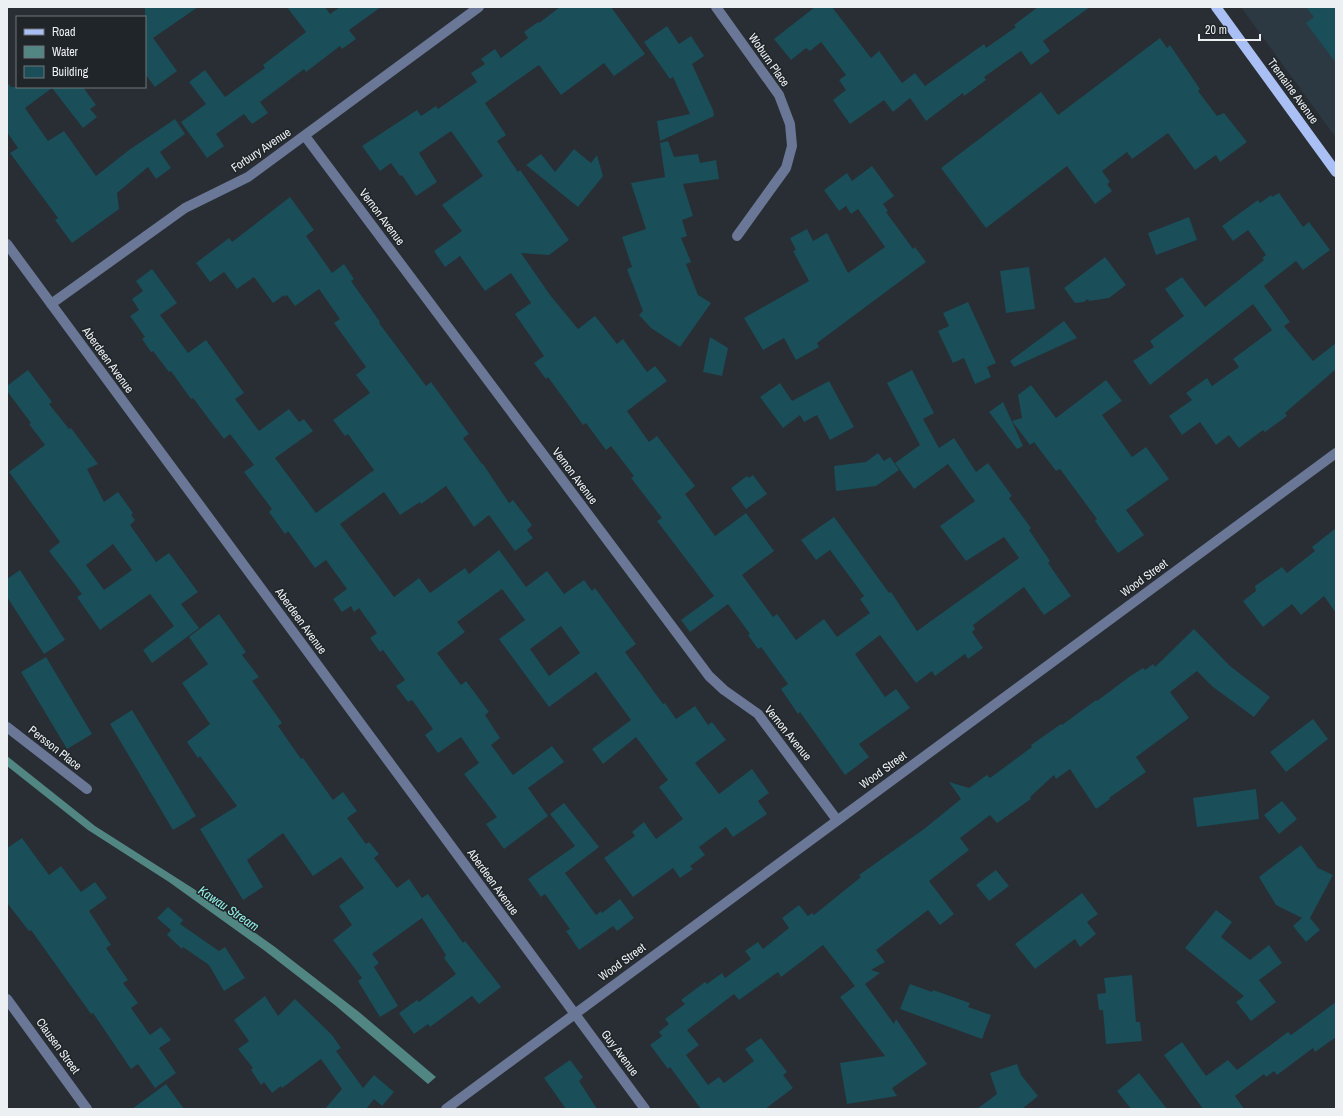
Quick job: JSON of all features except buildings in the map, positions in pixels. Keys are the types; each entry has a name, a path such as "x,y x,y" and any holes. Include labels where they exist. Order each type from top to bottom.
{"main road":[{"name":"Tremaine Avenue","path":"1216,7 1336,172"}],"street":[{"name":"Forbury Avenue","path":"51,304 74,289 185,208 248,177 479,7"},
{"name":"Woburn Place","path":"716,7 779,95 790,124 792,146 786,168 737,236"},
{"name":"Vernon Avenue","path":"305,136 709,676 724,690 758,714 838,820"},
{"name":"Aberdeen Avenue","path":"7,244 574,1013"},
{"name":"Wood Street","path":"446,1109 574,1013 1336,453"},
{"name":"Persson Place","path":"7,727 87,789"},
{"name":"Clausen Street","path":"7,999 88,1109"},
{"name":"Guy Avenue","path":"574,1013 645,1109"}],"shaded area":[{"path":"1241,7 1336,7 1336,138"}],"water":[{"path":"7,756 95,826 194,889 275,947 359,1012 436,1077 428,1084 336,1006 265,951 169,882 88,830 7,766"}],"water label":[{"name":"Kawau Stream","path":"229,908"}]}
